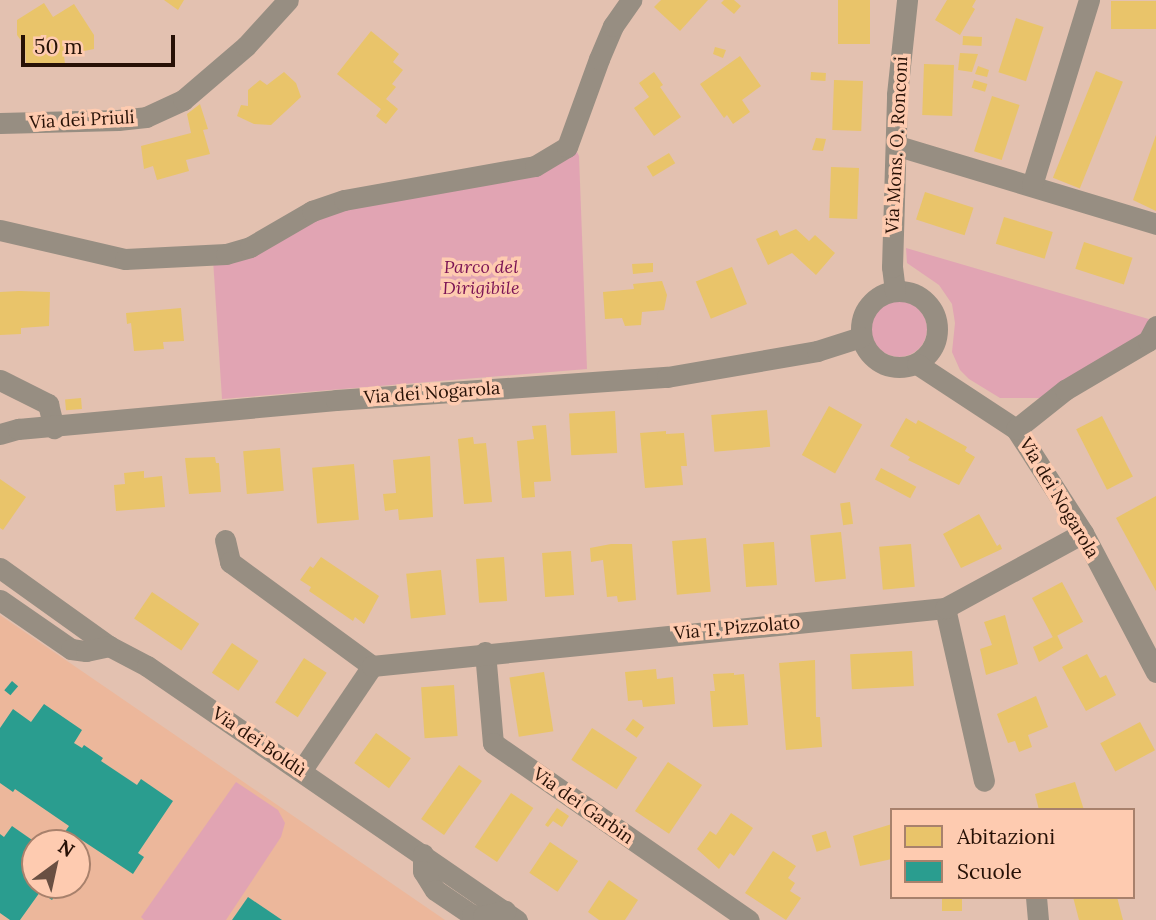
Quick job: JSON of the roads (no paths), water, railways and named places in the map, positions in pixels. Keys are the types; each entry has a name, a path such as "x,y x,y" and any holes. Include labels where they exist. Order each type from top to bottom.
{"street":[{"name":"Via dei Priuli","path":"0,123 146,117 183,100 246,46 289,0"},
{"path":"0,230 125,259 226,254 250,247 312,211 344,200 535,166 567,147 598,59 613,26 631,0"},
{"name":"Via Mons. O. Ronconi","path":"895,291 892,267 898,146 897,94 907,0"},
{"path":"1032,185 1089,0"},
{"path":"898,146 1156,225"},
{"path":"895,291 920,297 936,318 935,345 917,364 906,368 883,365 873,358 861,337 860,327 867,307 884,293 895,291"},
{"path":"1016,429 1065,390 1148,341 1156,326"},
{"name":"Via dei Nogarola","path":"0,434 18,429 54,428 336,400 667,377 817,351 861,337"},
{"name":"Via dei Nogarola","path":"917,364 1016,429 1083,533 1156,672"},
{"path":"0,380 48,404 54,428"},
{"name":"Via T. Pizzolato","path":"372,666 485,652 945,608 1083,533"},
{"path":"225,540 230,562 372,666 301,771"},
{"name":"Via dei Boldù","path":"0,568 109,646 147,666 511,916"},
{"path":"0,600 72,649 86,651 109,646"},
{"path":"945,608 984,781"},
{"name":"Via dei Garbin","path":"485,652 493,743 748,920"},
{"path":"1035,899 1038,920"}],"park label":[{"name":"Parco del Dirigibile","path":"481,278"}]}
